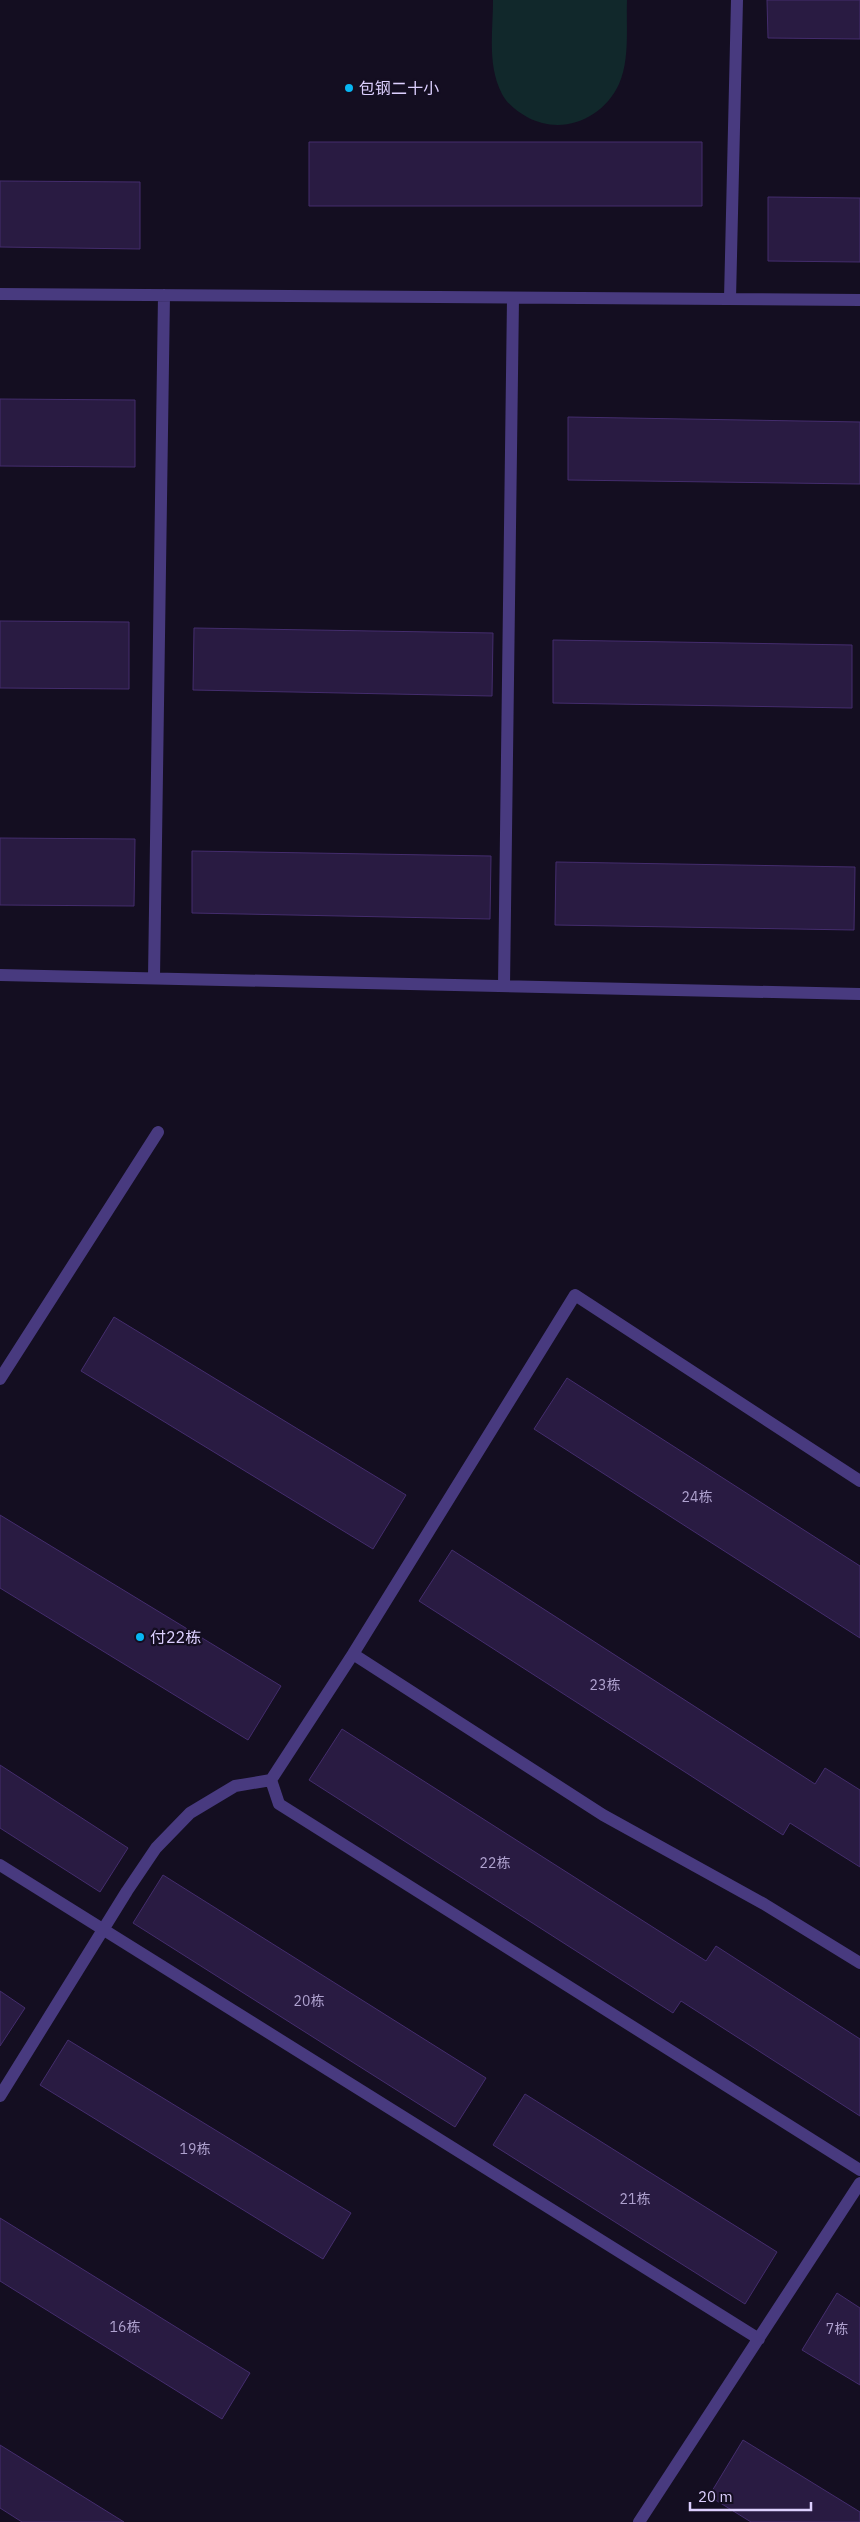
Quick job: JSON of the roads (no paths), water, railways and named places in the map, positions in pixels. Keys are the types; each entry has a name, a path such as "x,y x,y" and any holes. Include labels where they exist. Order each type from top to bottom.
{"street":[{"path":"730,299 737,0"},
{"path":"0,294 860,300"},
{"path":"154,978 164,295"},
{"path":"504,986 513,298"},
{"path":"0,975 860,994"},
{"path":"0,1379 158,1132"},
{"path":"0,2096 103,1929 156,1848 190,1813 235,1786 271,1780 353,1654 575,1294 860,1481"},
{"path":"353,1654 603,1815 764,1904 860,1963"},
{"path":"271,1780 279,1804 860,2170"},
{"path":"0,1865 759,2339"},
{"path":"639,2522 860,2183"}],"place":[{"name":"包钢二十小","path":"349,88"},
{"name":"付22栋","path":"140,1637"}]}
